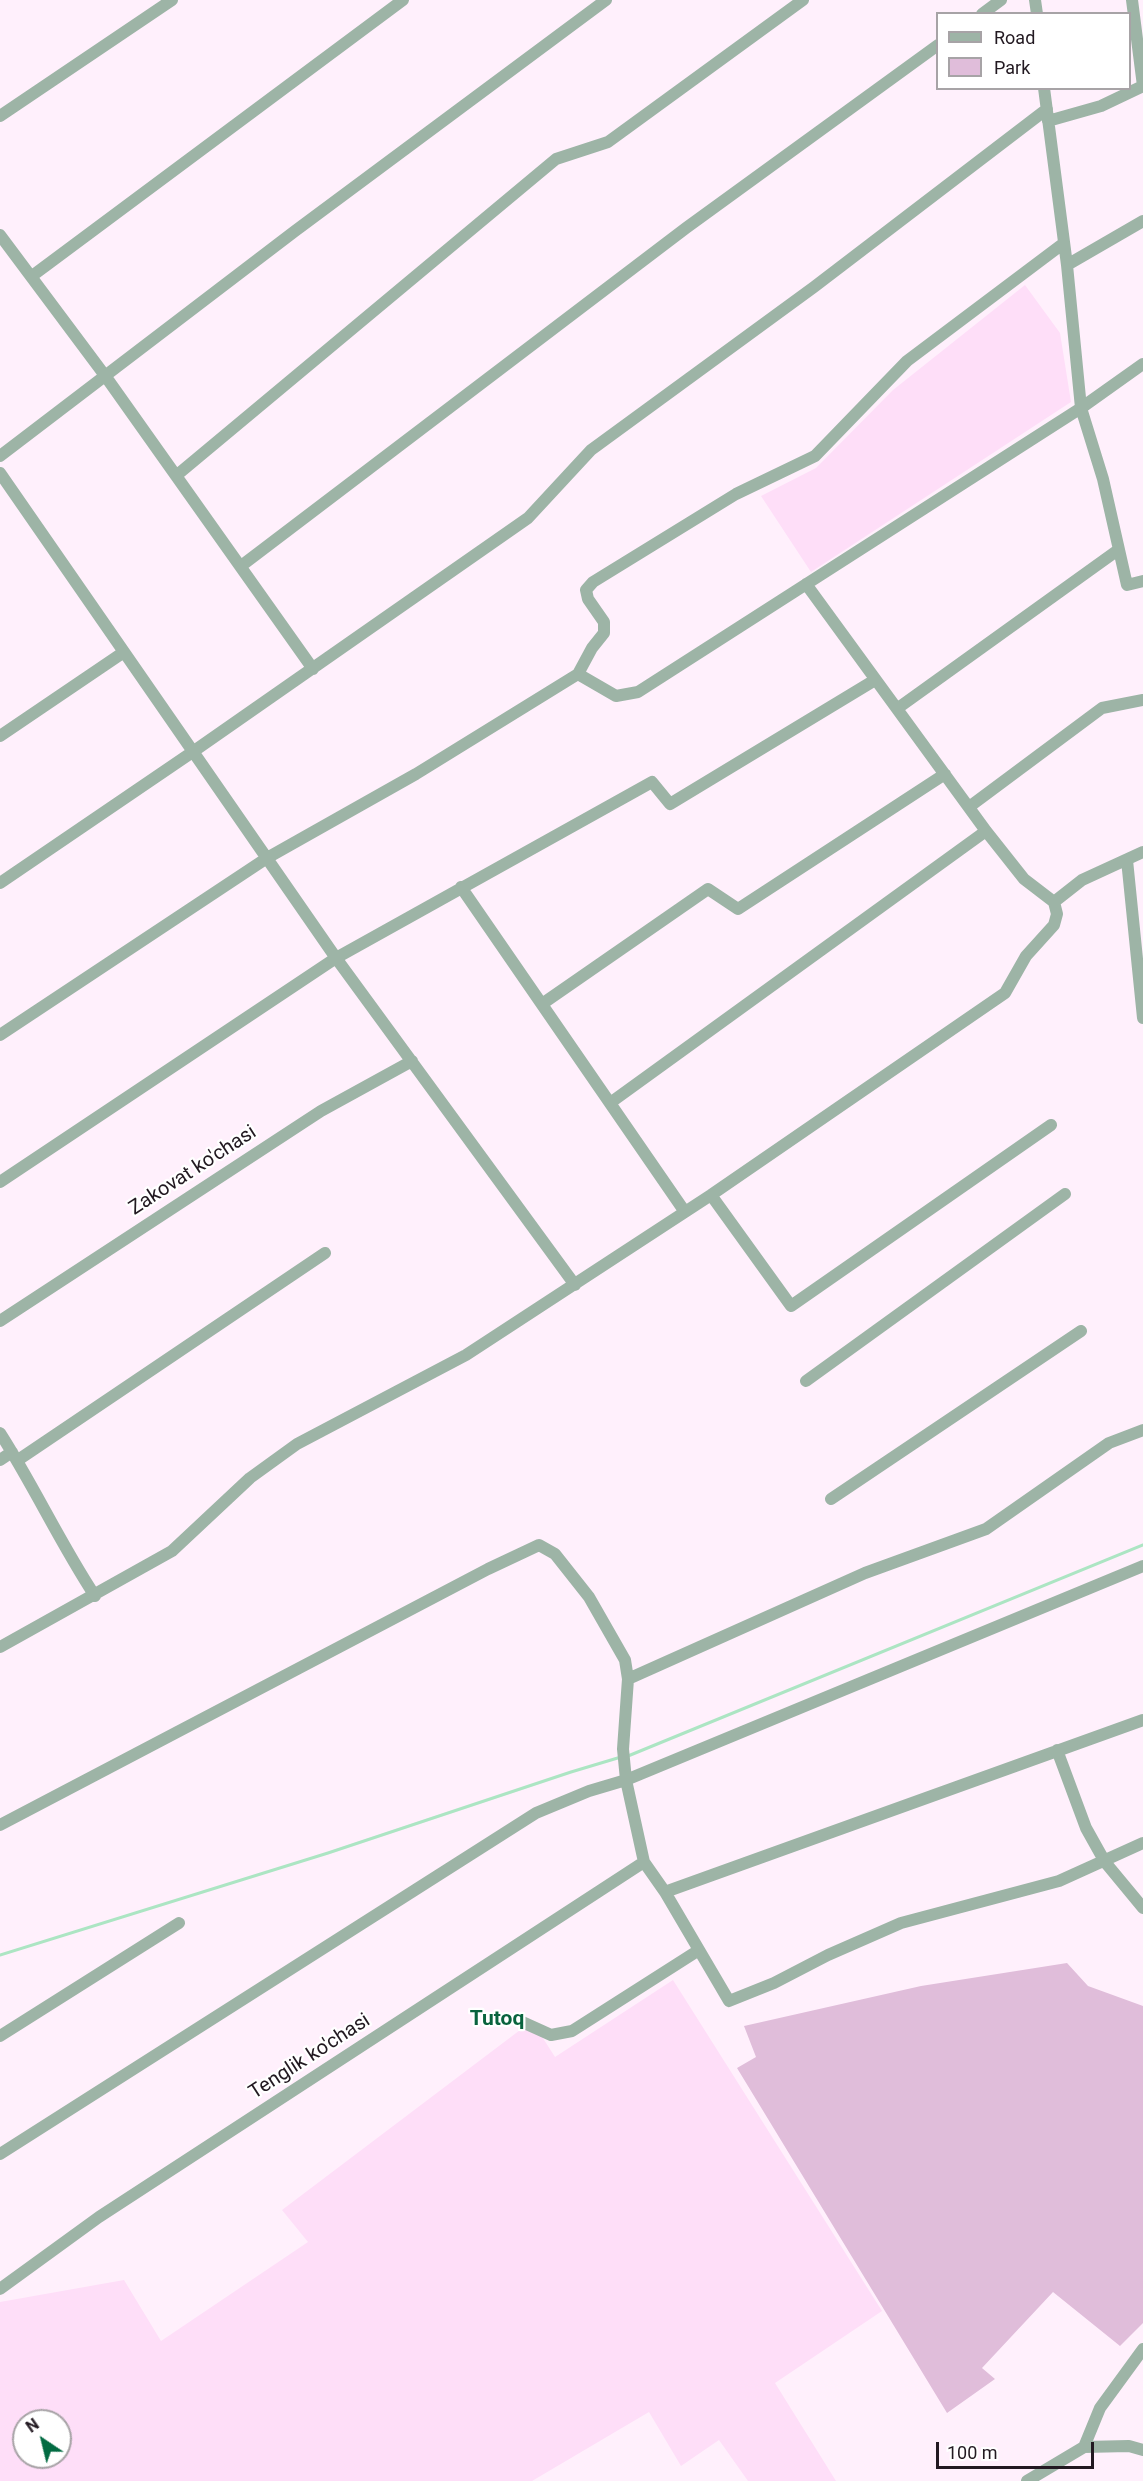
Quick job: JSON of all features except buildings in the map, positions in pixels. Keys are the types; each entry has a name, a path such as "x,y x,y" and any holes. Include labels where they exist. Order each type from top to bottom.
{"street":[{"path":"0,116 172,0"},
{"path":"32,276 403,0"},
{"path":"0,456 295,231 606,0"},
{"path":"177,475 556,159 608,142 803,0"},
{"path":"985,12 1001,0"},
{"path":"0,883 313,669 528,518 591,450 1047,115 1101,106 1143,86 1132,0"},
{"path":"241,566 686,228 936,46"},
{"path":"1044,90 1067,265 1081,408 1103,479 1127,585 1143,581"},
{"path":"1067,265 1143,221"},
{"path":"0,235 177,475 313,669"},
{"path":"0,1035 267,858 416,774 578,674 592,648 604,633 604,622 588,599 586,590 593,582 736,494 815,456 908,361 1064,243"},
{"path":"578,674 616,696 638,692 1081,408 1143,364"},
{"path":"0,472 336,958 575,1285"},
{"path":"898,708 1118,550"},
{"path":"0,1647 172,1551 250,1478 297,1444 466,1355 711,1195 1005,993 1026,956 1054,925 1057,914 1054,902 1024,879 986,831 806,584"},
{"path":"0,736 124,652"},
{"path":"0,1182 336,958 652,782 670,804 875,680"},
{"path":"969,807 1102,708 1143,700"},
{"path":"542,1004 708,889 738,909 945,774"},
{"path":"610,1103 986,831"},
{"path":"1054,902 1082,880 1143,852"},
{"path":"1127,860 1143,1018"},
{"path":"461,887 685,1212"},
{"name":"Zakovat ko'chasi","path":"0,1321 321,1111 412,1061"},
{"path":"711,1195 791,1306 1051,1125"},
{"path":"806,1381 1065,1194"},
{"path":"0,1460 15,1456 325,1253"},
{"path":"831,1499 1081,1331"},
{"path":"628,1679 865,1573 986,1529 1109,1443 1143,1430"},
{"path":"0,1433 15,1456 66,1552 94,1596"},
{"path":"0,1825 478,1574 539,1545 555,1554 589,1597 625,1660 628,1679 622,1749 644,1862 666,1892 729,2001 774,1983 828,1955 901,1923 1059,1881 1143,1843"},
{"path":"0,2154 536,1813 1143,1566"},
{"path":"666,1892 1143,1720"},
{"path":"1057,1750 1086,1828 1105,1862 1143,1908"},
{"name":"Tenglik ko'chasi","path":"0,2289 99,2217 644,1862"},
{"path":"0,2036 179,1923"},
{"path":"520,2021 551,2035 572,2031 699,1950"},
{"path":"1084,2447 1100,2408 1143,2349"},
{"path":"1027,2481 1084,2447 1129,2446 1143,2450"}],"shaded area":[{"path":"1025,285 1060,333 1071,402 811,572 761,496 816,468 893,390"},
{"path":"673,1980 882,2311 775,2383 836,2481 748,2481 719,2440 681,2466 649,2412 532,2481 0,2481 0,2302 124,2280 161,2341 308,2242 282,2210 532,2021 555,2057"}],"green space":[{"path":"1067,1963 1088,1986 1143,2006 1143,2323 1120,2346 1053,2292 982,2368 995,2379 947,2413 737,2068 756,2057 744,2026 921,1986"}],"waterway":[{"path":"628,1756 1143,1545"},
{"path":"0,1955 328,1853 621,1757"}],"district":[{"name":"Tutoq","path":"497,2020"}]}
